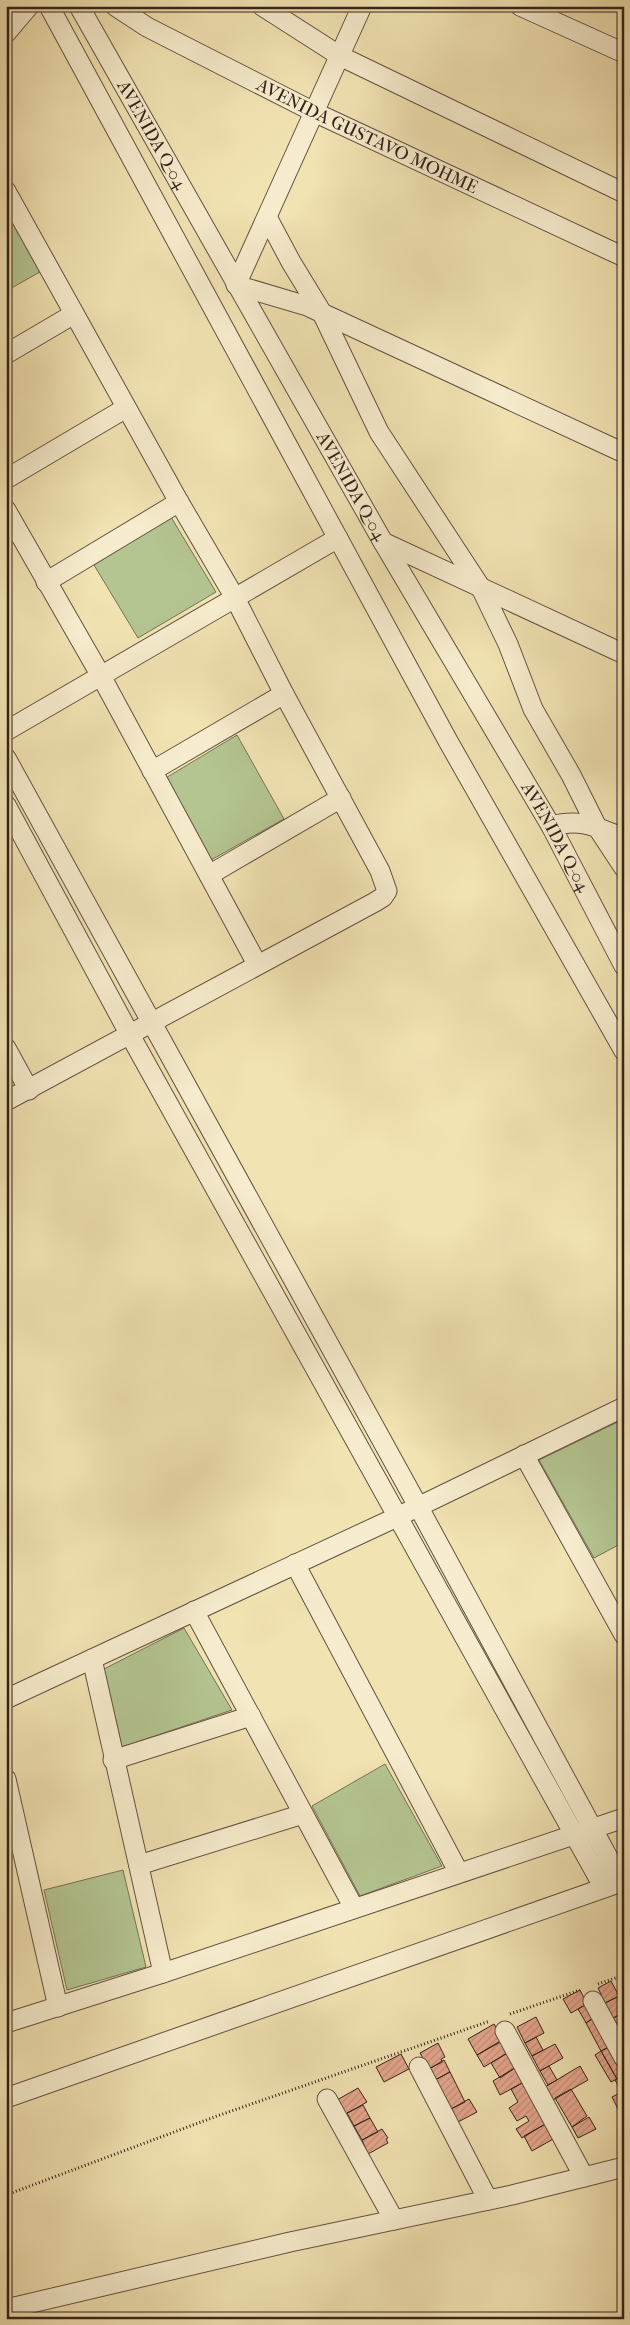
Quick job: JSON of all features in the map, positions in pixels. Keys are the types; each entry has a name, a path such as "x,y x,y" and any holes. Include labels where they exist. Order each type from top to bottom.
{"street":[{"path":"6,33 29,6"},
{"path":"49,6 524,878 549,916 624,1051"},
{"name":"AVENIDA Q-04","path":"79,6 383,542 551,826 624,966"},
{"name":"AVENIDA GUSTAVO MOHME","path":"115,6 146,27 314,112 624,257"},
{"path":"262,6 340,56 624,193"},
{"path":"362,6 236,285 307,306 624,453"},
{"path":"520,6 624,53"},
{"path":"6,191 126,408 235,598 284,694 380,870 388,891 375,902 6,1101"},
{"path":"267,218 322,313 379,432 481,588 508,644 533,709 571,775 596,827 624,868"},
{"path":"6,354 74,314"},
{"path":"6,479 126,408"},
{"path":"46,582 179,502"},
{"path":"6,510 101,676 257,964"},
{"path":"6,732 338,538"},
{"path":"383,542 624,654"},
{"path":"152,771 284,694"},
{"path":"6,758 418,1506 583,1832"},
{"path":"209,875 341,798"},
{"path":"6,805 130,1035 180,1136 340,1428 397,1517 583,1832 613,1877 6,2098"},
{"path":"551,826 568,821 586,823 624,838"},
{"path":"6,1048 29,1090"},
{"path":"180,1136 205,1121"},
{"path":"6,1699 397,1517 624,1407"},
{"path":"340,1428 367,1415"},
{"path":"524,1455 618,1610 624,1635"},
{"path":"295,1564 459,1872"},
{"path":"194,1611 354,1908"},
{"path":"92,1659 163,1973"},
{"path":"114,1760 251,1716"},
{"path":"6,1778 58,2007"},
{"path":"139,1865 303,1814"},
{"path":"6,2022 163,1973 624,1818"},
{"path":"592,1991 624,2058"},
{"path":"501,2023 584,2177"},
{"path":"419,2067 488,2200"},
{"path":"327,2099 394,2220"},
{"path":"6,2309 290,2242 488,2200 624,2168"}],"path":[{"path":"6,2195 217,2116 501,2023 592,1991 624,1975"}],"green space":[{"path":"6,209 40,272 6,291"},
{"path":"171,517 216,592 138,638 94,565"},
{"path":"237,735 284,819 211,860 164,779"},
{"path":"624,1419 624,1542 594,1558 539,1460"},
{"path":"184,1628 232,1710 122,1747 104,1669"},
{"path":"385,1764 442,1866 360,1896 312,1806"},
{"path":"123,1870 146,1967 67,1990 44,1890"}],"building":[{"path":"611,1981 619,1996 605,2003 598,1988"},
{"path":"580,1990 587,2004 571,2013 563,1999"},
{"path":"624,1994 624,2013 613,2018 605,2003"},
{"path":"587,2004 595,2017 586,2023 578,2009"},
{"path":"623,2013 624,2015 624,2034 613,2018"},
{"path":"536,2017 544,2033 525,2043 517,2027"},
{"path":"595,2017 609,2047 601,2051 586,2023"},
{"path":"494,2024 504,2040 477,2055 468,2039"},
{"path":"536,2037 543,2050 532,2056 525,2043"},
{"path":"502,2040 509,2052 484,2067 477,2055"},
{"path":"438,2043 445,2057 441,2059 442,2062 429,2069 420,2053"},
{"path":"555,2044 563,2058 540,2071 532,2056"},
{"path":"609,2047 624,2072 624,2075 617,2079 601,2051"},
{"path":"601,2051 617,2079 611,2082 595,2055"},
{"path":"509,2052 518,2066 500,2078 491,2063"},
{"path":"401,2054 409,2069 384,2082 376,2067"},
{"path":"444,2060 450,2072 435,2080 429,2069"},
{"path":"518,2066 526,2081 500,2095 493,2081"},
{"path":"549,2066 557,2080 548,2085 540,2071"},
{"path":"580,2066 588,2080 553,2100 545,2087"},
{"path":"450,2072 465,2102 451,2109 435,2080"},
{"path":"624,2075 624,2091 622,2092 615,2080"},
{"path":"526,2081 547,2123 522,2138 516,2129 529,2121 526,2116 517,2121 509,2108 518,2102 511,2089"},
{"path":"358,2088 367,2102 346,2114 337,2100"},
{"path":"571,2089 587,2116 572,2127 555,2098"},
{"path":"624,2091 624,2111 620,2113 612,2097"},
{"path":"469,2099 477,2112 458,2122 451,2109"},
{"path":"363,2105 370,2118 354,2126 347,2113"},
{"path":"589,2117 596,2129 578,2138 572,2127"},
{"path":"370,2118 378,2132 362,2140 354,2126"},
{"path":"547,2123 555,2138 532,2151 524,2136"},
{"path":"382,2129 388,2138 386,2139 388,2143 368,2154 362,2140"}]}
